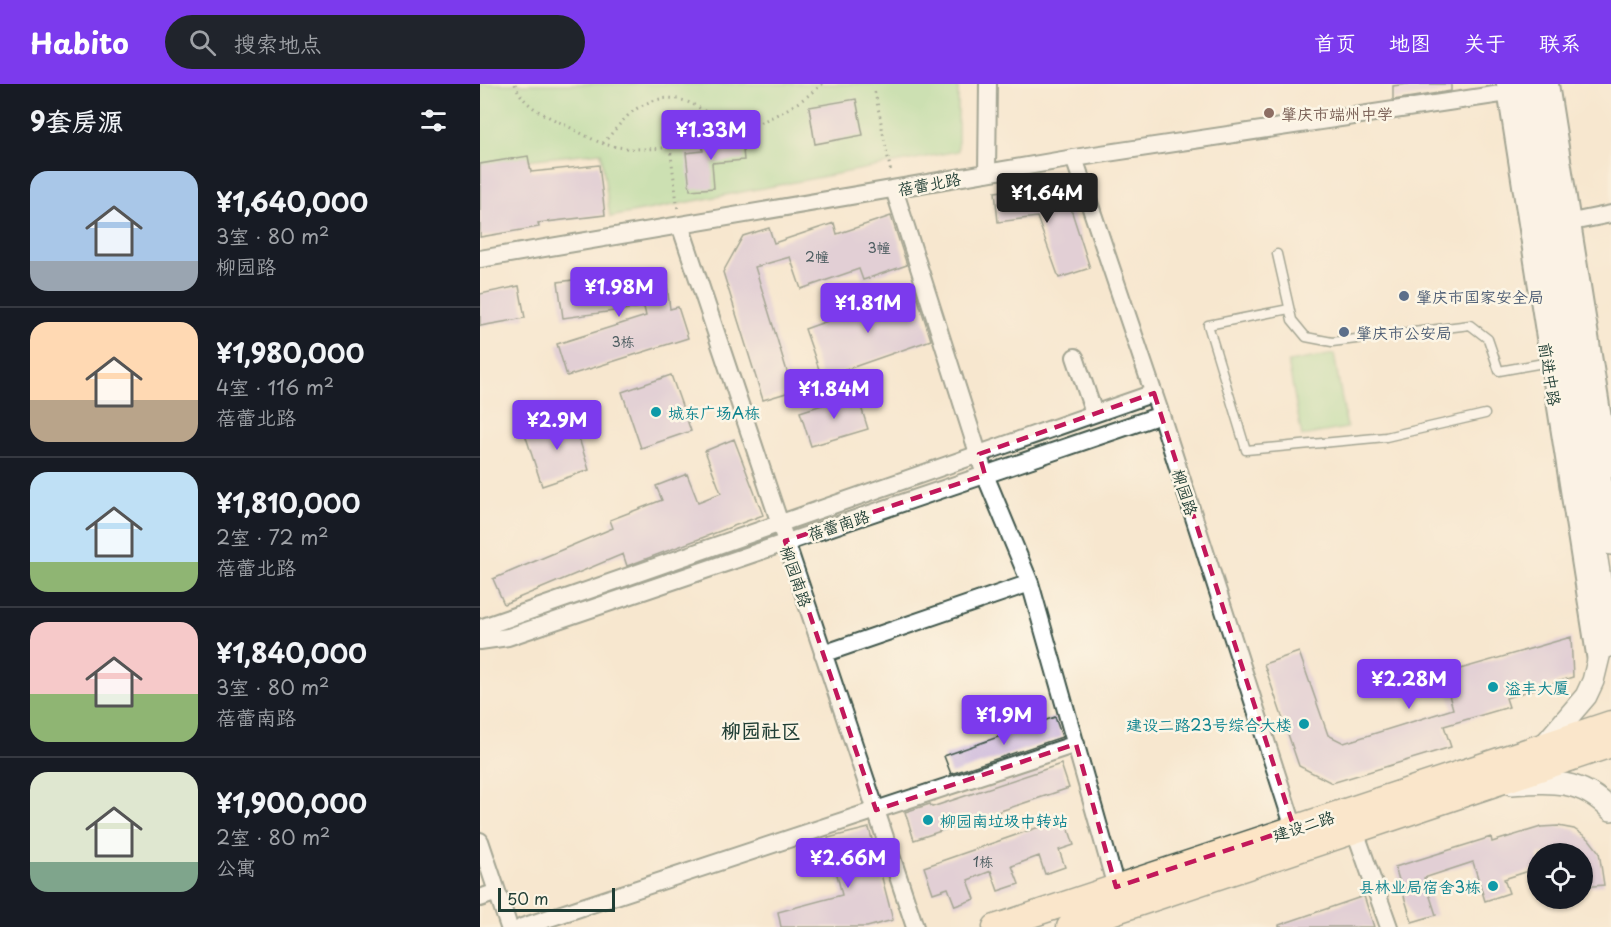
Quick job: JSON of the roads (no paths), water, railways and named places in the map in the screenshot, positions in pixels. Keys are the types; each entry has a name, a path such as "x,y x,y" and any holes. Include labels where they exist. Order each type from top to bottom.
{"main road":[{"name":"建设二路","path":"995,927 1611,723"},
{"name":"建设二路","path":"1069,927 1611,745"}],"street":[{"path":"987,173 988,84"},
{"name":"前进中路","path":"1550,84 1565,360 1588,612 1597,665"},
{"name":"蓓蕾北路","path":"480,259 1074,158 1518,87"},
{"name":"前进中路","path":"1518,87 1558,225 1611,469"},
{"name":"前进中路","path":"1518,87 1565,360 1611,544"},
{"name":"柳园路","path":"1074,158 1154,393 1294,828"},
{"path":"894,189 985,475 1030,583 1116,887"},
{"path":"1558,225 1611,214"},
{"name":"柳园南路","path":"680,225 915,927"},
{"path":"1075,357 1094,413"},
{"path":"1565,360 1611,646"},
{"name":"蓓蕾南路","path":"480,628 1154,393"},
{"name":"蓓蕾南路","path":"480,641 508,637 1161,415"},
{"path":"823,654 1030,583"},
{"path":"1588,612 1607,624"},
{"path":"1545,744 1586,696 1593,681 1607,624"},
{"path":"522,927 1076,744"},
{"path":"1493,785 1543,782 1573,785 1595,794 1611,810"},
{"path":"1355,831 1389,927"},
{"path":"480,842 509,927"},
{"path":"480,898 497,892"}],"lane":[{"path":"1277,254 1292,320 1306,337 1332,342 1470,326 1488,339 1499,371 1565,360"},
{"path":"1289,309 1208,326 1246,450 1386,437 1485,414"}],"place":[{"name":"肇庆市端州中学","path":"1269,113"},
{"name":"肇庆市国家安全局","path":"1404,296"},
{"name":"肇庆市公安局","path":"1344,332"},
{"name":"城东广场A栋","path":"656,412"},
{"name":"溢丰大厦","path":"1493,687"},
{"name":"建设二路23号综合大楼","path":"1304,724"},
{"name":"柳园南垃圾中转站","path":"928,820"},
{"name":"县林业局宿舍3栋","path":"1493,886"}],"district":[{"name":"柳园社区","path":"761,730"}]}
